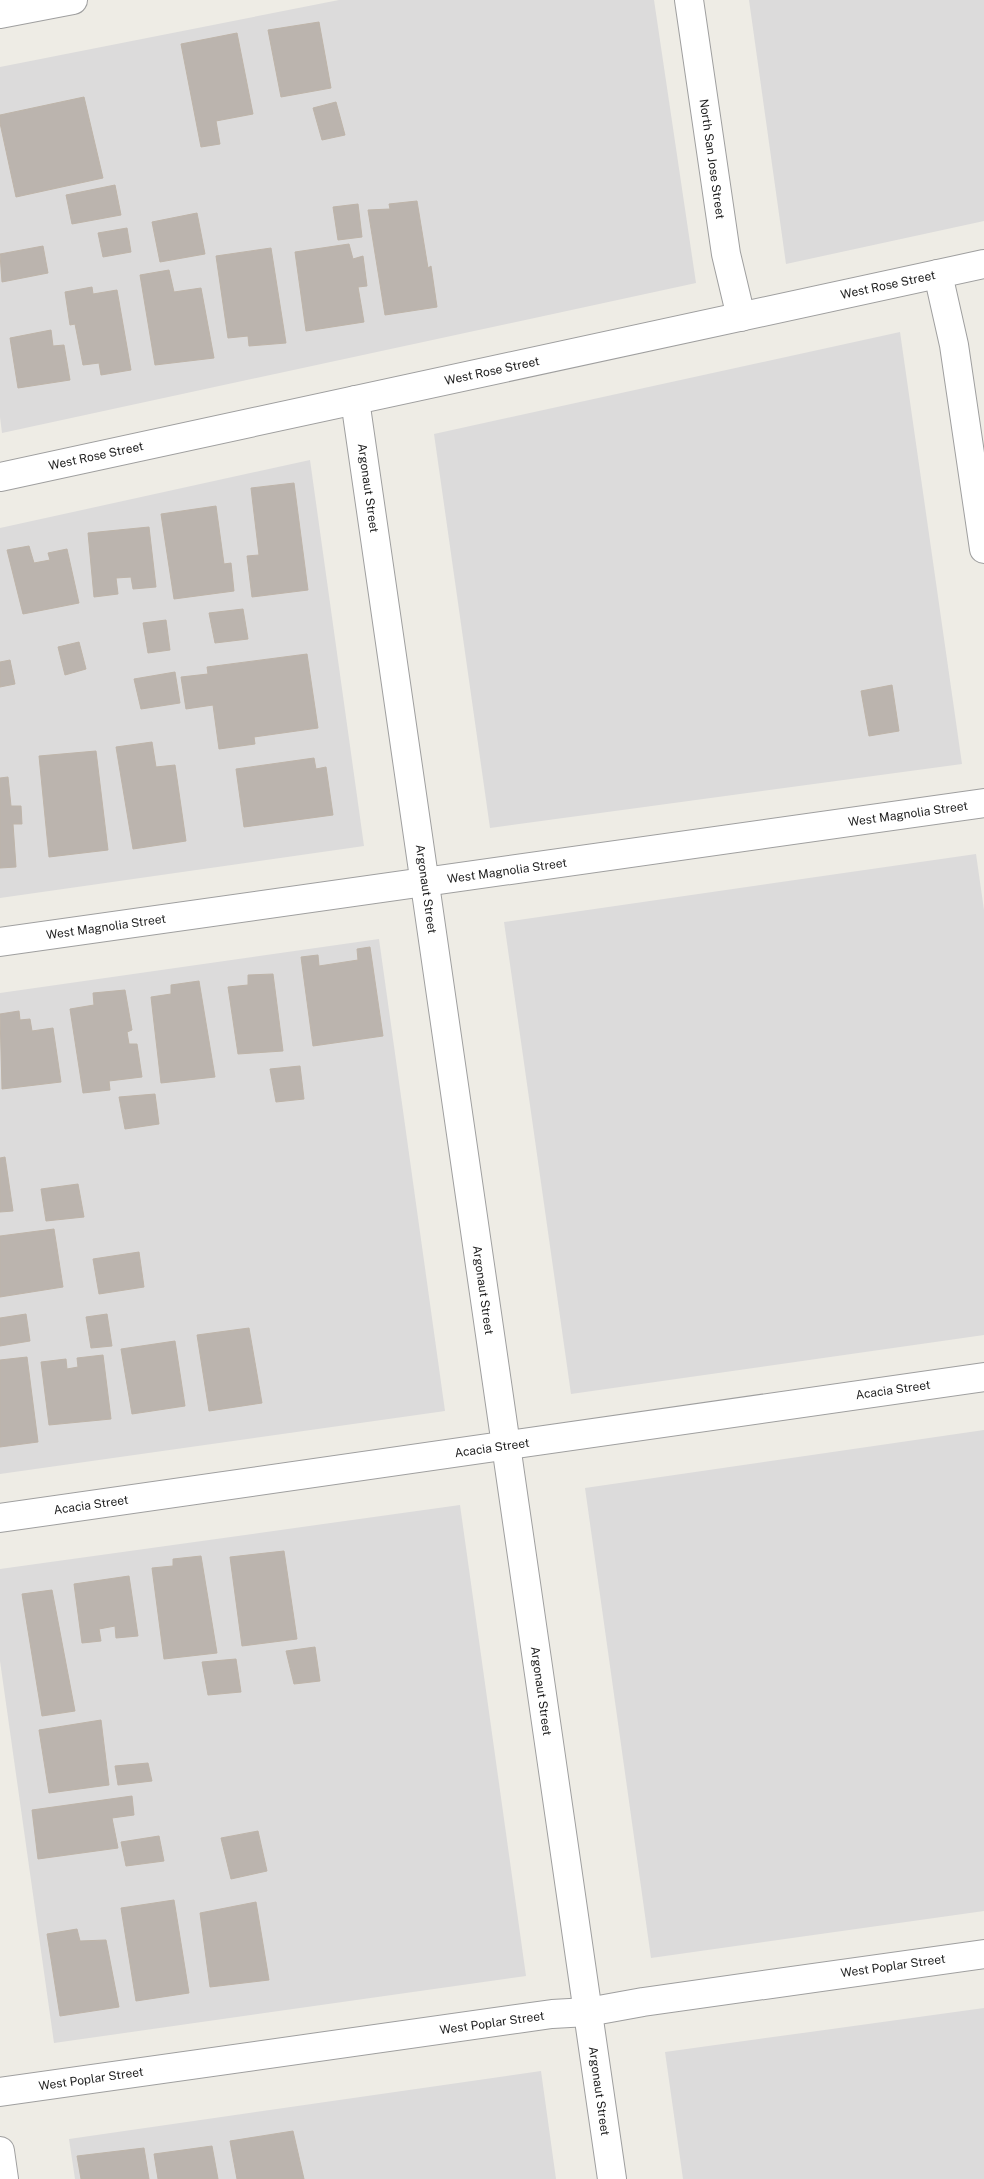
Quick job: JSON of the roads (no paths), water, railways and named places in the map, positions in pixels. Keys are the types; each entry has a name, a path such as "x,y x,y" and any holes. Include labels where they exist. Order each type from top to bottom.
{"street":[{"path":"0,14 73,0"},
{"name":"North San Jose Street","path":"689,0 726,254 741,317"},
{"name":"West Rose Street","path":"0,477 984,264"},
{"path":"938,274 954,345 984,550"},
{"name":"Argonaut Street","path":"355,400 612,2179"},
{"name":"West Magnolia Street","path":"0,942 984,803"},
{"name":"Acacia Street","path":"0,1518 984,1377"},
{"name":"West Poplar Street","path":"0,2092 552,2014 588,2012 643,2002 984,1954"},
{"path":"0,2150 4,2179"}]}
